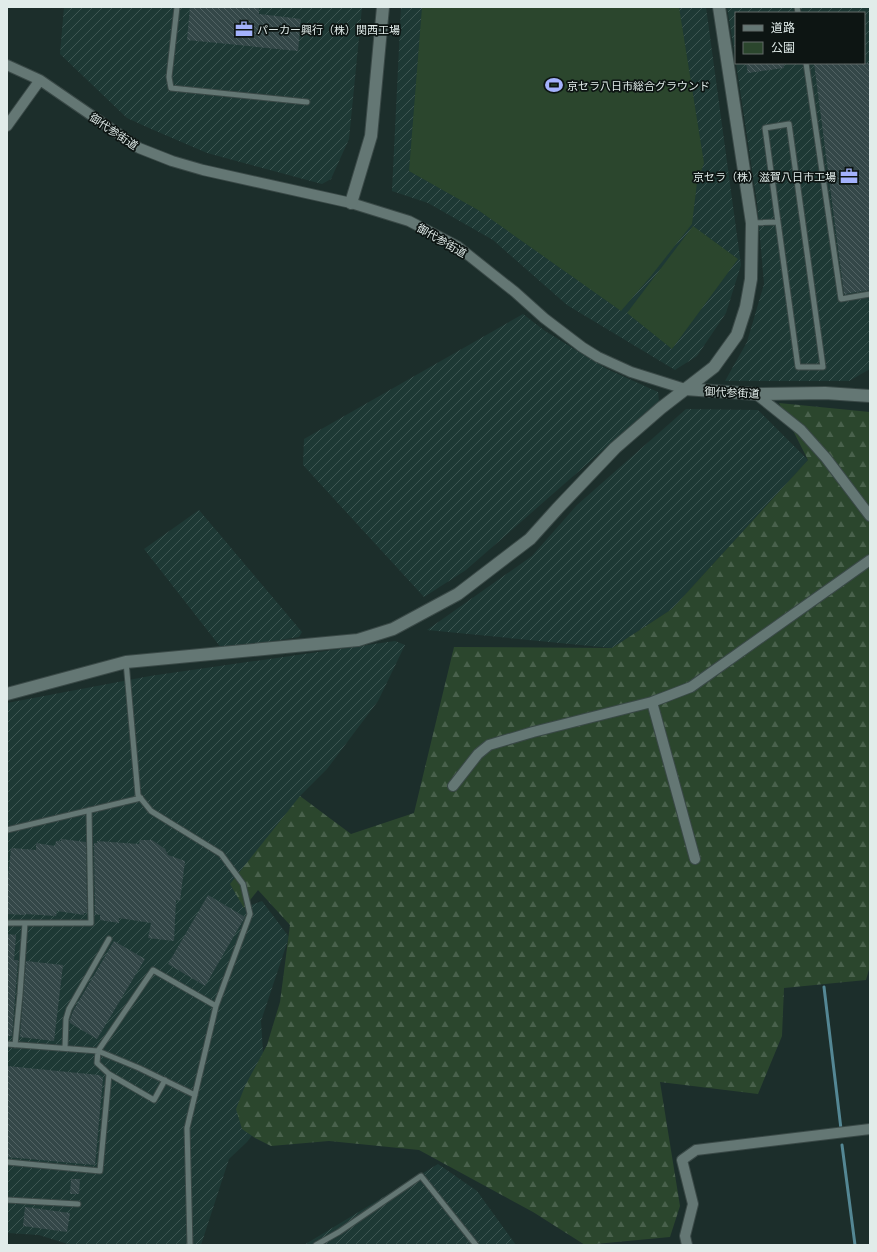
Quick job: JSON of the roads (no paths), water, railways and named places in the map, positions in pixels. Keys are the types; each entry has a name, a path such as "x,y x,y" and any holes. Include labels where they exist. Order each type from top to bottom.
{"street":[{"path":"351,203 371,136 384,7"},
{"path":"7,694 126,662 358,640 393,628 458,594 530,539 615,448 685,389 714,367 736,335 746,307 751,279 752,223 719,7"},
{"name":"御代参街道","path":"7,65 40,80 139,148 203,170 351,203 409,221 457,246 515,292 544,318 582,347 598,357 631,372 685,389 756,394 825,393 870,396"},
{"path":"7,126 40,80"},
{"path":"756,394 801,430 826,458 870,516"},
{"path":"453,786 478,754 489,745 533,732 652,702 691,687 870,560"},
{"path":"652,702 695,859"},
{"path":"686,1245 685,1236 693,1204 682,1160 696,1150 870,1129"}],"lane":[{"path":"177,7 169,77 171,88 307,102"},
{"path":"806,64 840,299 870,294"},
{"path":"789,124 823,367 798,367 778,222 765,128 789,124"},
{"path":"752,223 778,222"},
{"path":"126,662 138,795 151,811 221,854 243,884 250,914 216,1006 187,1128 190,1245"},
{"path":"7,830 141,798"},
{"path":"7,923 91,923 90,810"},
{"path":"15,1045 25,923"},
{"path":"65,1048 66,1019 69,1009 109,939"},
{"path":"165,1080 154,1100 108,1074 97,1063 98,1051 153,970 216,1006"},
{"path":"7,1044 98,1051 139,1068 195,1095"},
{"path":"7,1162 100,1171 108,1074"},
{"path":"316,1245 339,1232 421,1176 476,1245"},
{"path":"7,1200 78,1204"}],"waterway":[{"path":"824,987 841,1129"},
{"path":"842,1145 855,1245"}],"place":[{"name":"パーカー興行（株）関西工場","path":"244,29"},
{"name":"京セラ八日市総合グラウンド","path":"554,85"},
{"name":"京セラ（株）滋賀八日市工場","path":"849,176"}]}
